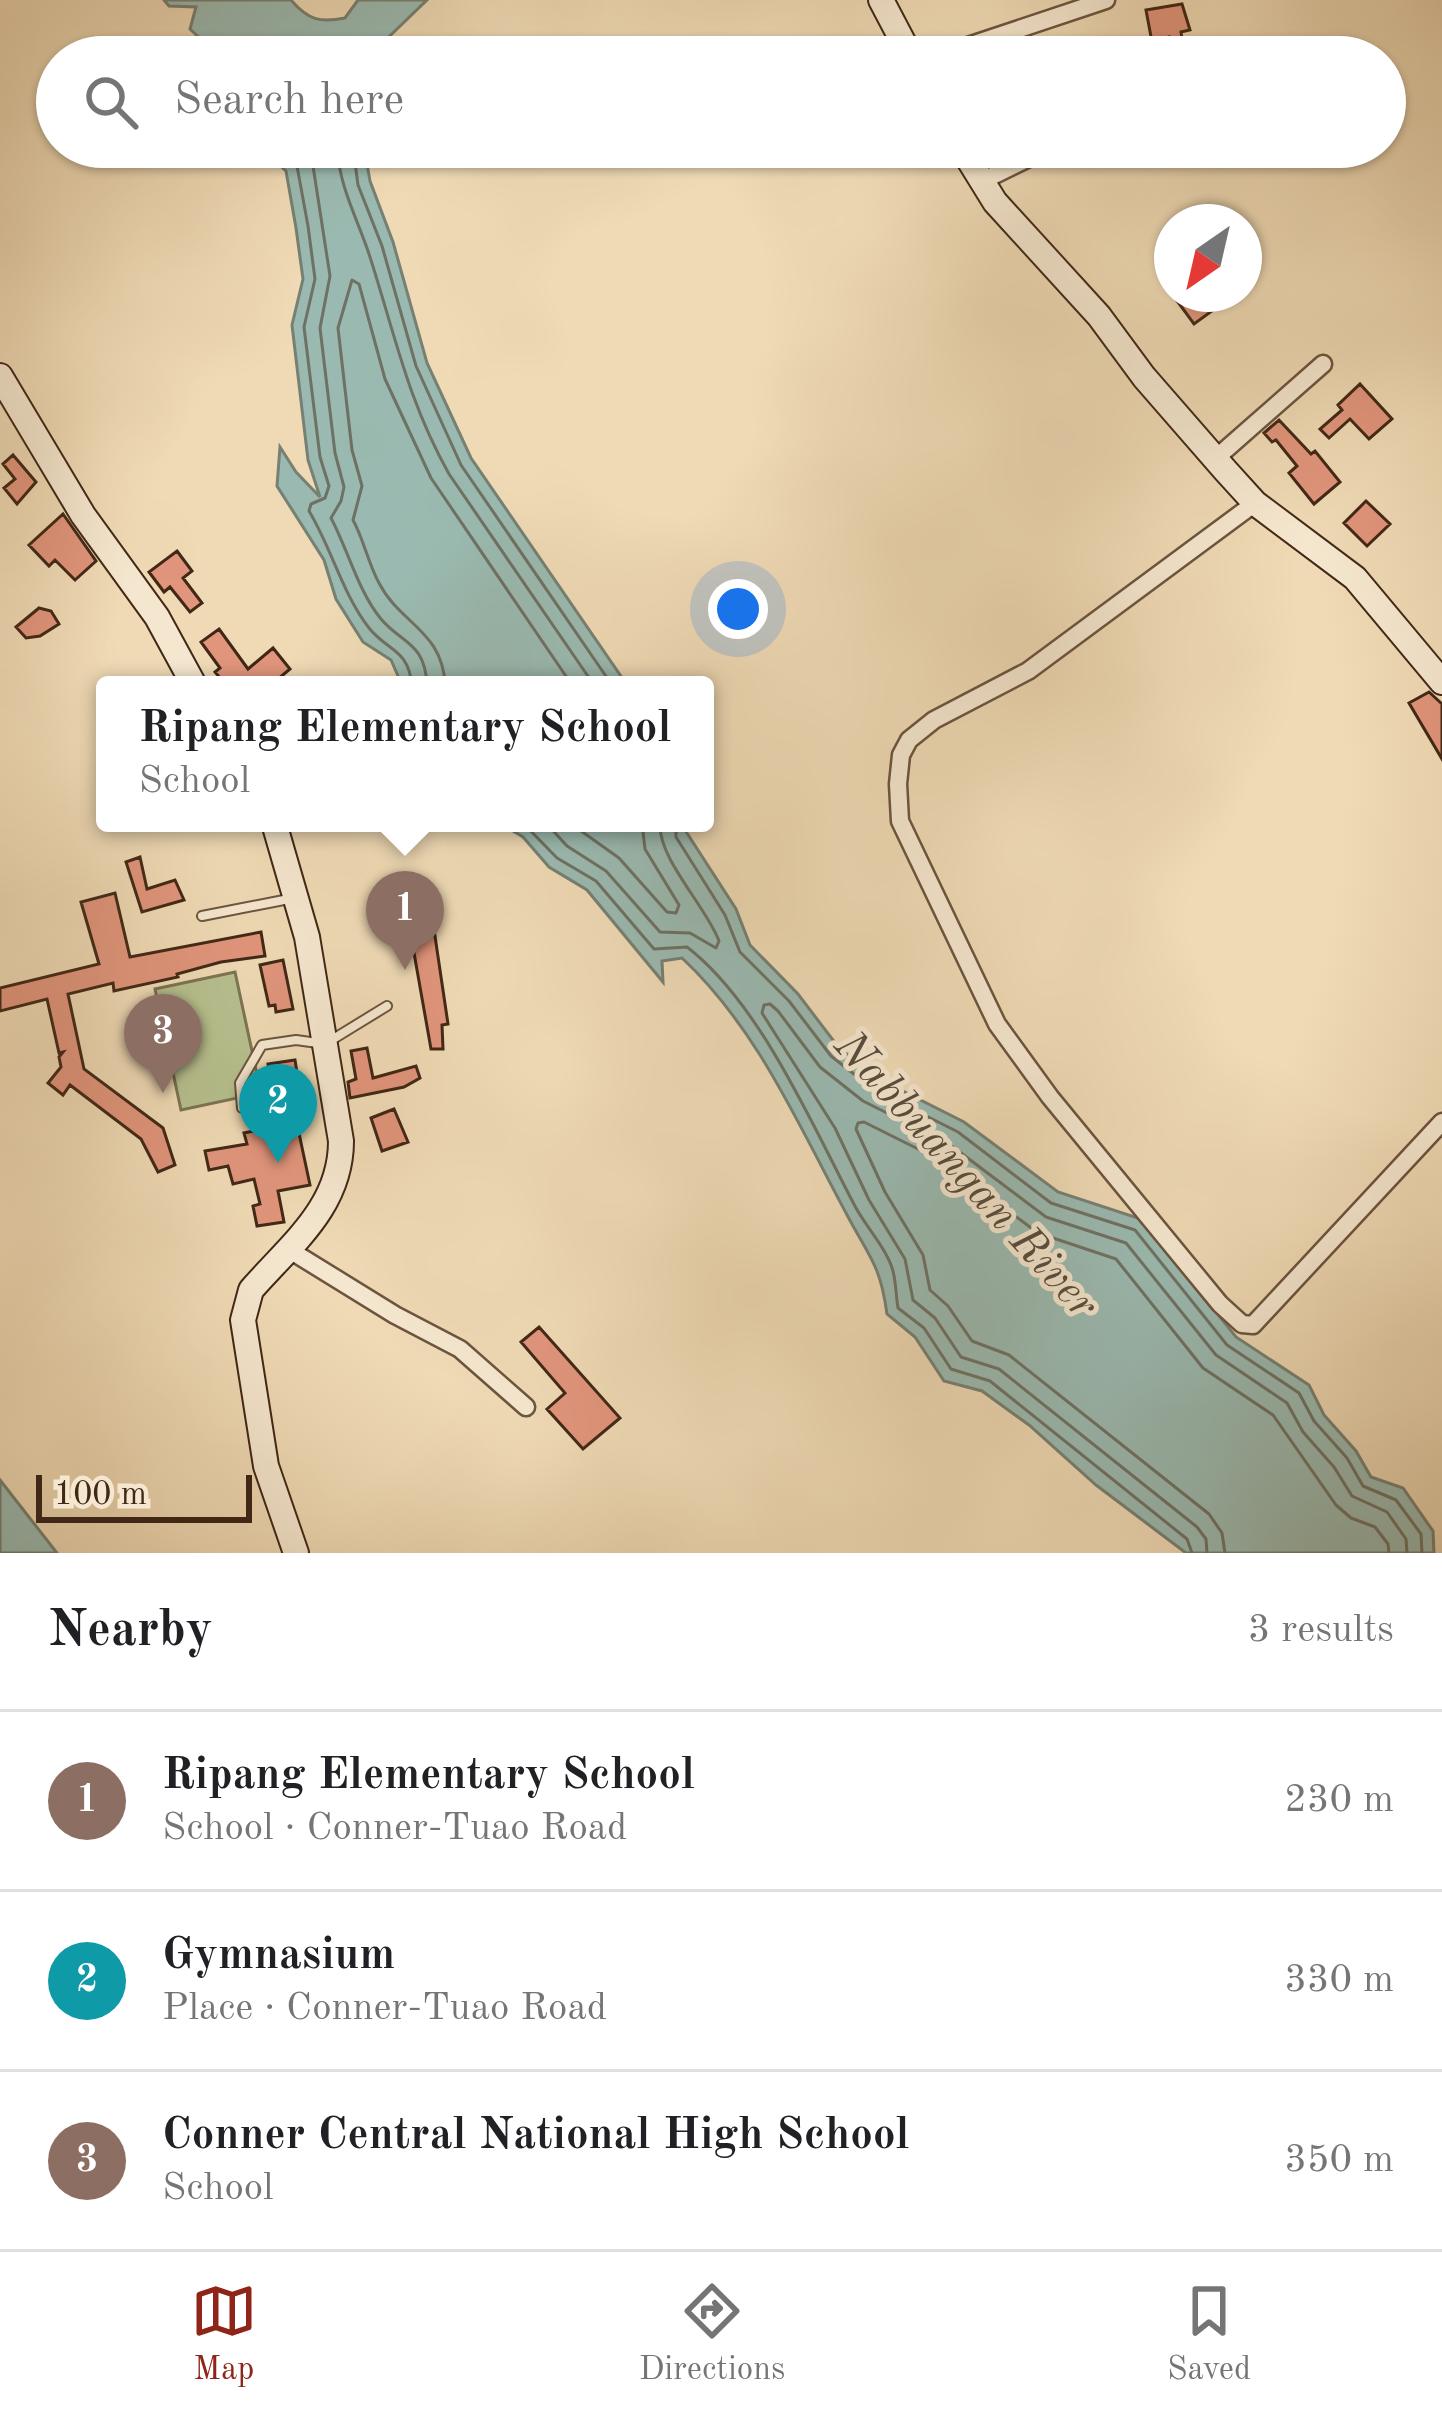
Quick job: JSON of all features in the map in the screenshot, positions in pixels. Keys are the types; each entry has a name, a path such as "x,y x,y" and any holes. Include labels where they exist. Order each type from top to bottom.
{"main road":[{"path":"880,0 899,36"},
{"path":"974,168 1010,221 1099,316 1144,377 1255,503 1355,578 1442,682"},
{"path":"0,376 83,515 157,617 189,676"},
{"path":"277,832 307,937 341,1142 341,1170 323,1206 251,1290 243,1320 266,1466 296,1553"}],"street":[{"path":"998,36 1106,0"},
{"path":"982,181 1008,168"},
{"path":"1215,459 1323,364"},
{"path":"1255,503 1028,671 934,719 909,740 901,754 899,821 997,1024 1050,1097 1220,1304 1242,1324 1252,1325 1442,1122"},
{"path":"288,1249 460,1349 526,1407"}],"lane":[{"path":"202,916 296,897"},
{"path":"242,1108 240,1083 262,1045 296,1040 325,1044 387,1006"}],"green space":[{"path":"235,972 261,1093 181,1110 155,989"}],"water":[{"path":"164,0 291,0 309,16 328,20 345,18 358,0 427,0 390,36 198,36 190,29 196,7 169,6"},
{"path":"283,168 368,168 427,363 471,458 621,676 398,676 391,660 363,642 336,599 324,560 277,486 280,447 320,497 308,460 292,325 303,279"},
{"name":"Nabbuangan River","path":"515,832 686,832 736,909 750,945 798,994 839,1048 879,1079 964,1122 1058,1192 1141,1219 1236,1337 1309,1385 1324,1415 1356,1451 1371,1477 1403,1488 1433,1531 1434,1553 1186,1553 982,1391 944,1381 915,1337 887,1314 873,1261 774,1078 733,1015 682,958 662,961 663,982 587,890 549,867"},
{"path":"0,1480 57,1553 0,1553"}],"building":[{"path":"1182,4 1190,30 1181,32 1182,36 1151,36 1146,10"},
{"path":"1185,312 1210,312 1194,324"},
{"path":"1360,384 1392,419 1369,439 1350,419 1329,438 1320,429 1342,410 1338,405"},
{"path":"1279,420 1311,454 1315,451 1340,482 1314,504 1289,473 1297,466 1264,433"},
{"path":"13,455 36,482 17,504 4,488 15,479 3,464"},
{"path":"1366,501 1390,524 1367,546 1344,523"},
{"path":"63,514 96,561 75,580 55,560 49,566 29,545"},
{"path":"177,551 192,571 183,578 202,603 190,612 170,587 164,592 149,572"},
{"path":"39,608 51,611 59,624 40,636 26,638 16,627"},
{"path":"219,629 248,669 273,648 290,669 282,676 218,676 215,672 220,668 201,642"},
{"path":"1429,692 1442,704 1442,759 1409,703"},
{"path":"140,857 147,889 175,880 184,900 142,912 126,862"},
{"path":"115,893 130,957 261,932 265,956 221,962 114,991 113,983 68,994 84,1069 163,1128 175,1165 158,1172 141,1139 70,1085 63,1095 48,1083 61,1067 63,1052 59,1053 47,999 0,1011 0,988 99,964 81,902"},
{"path":"432,916 448,1024 442,1025 443,1049 431,1049 408,919"},
{"path":"283,960 293,1009 276,1012 275,1005 269,1006 260,965"},
{"path":"367,1048 373,1078 416,1066 420,1078 404,1087 350,1098 348,1082 356,1079 351,1051"},
{"path":"295,1060 302,1104 293,1105 310,1185 278,1191 284,1222 257,1226 253,1206 260,1204 254,1179 233,1184 228,1166 209,1170 205,1151 247,1144 244,1133 278,1126 268,1064"},
{"path":"394,1109 408,1142 382,1151 371,1118"},
{"path":"539,1327 620,1418 583,1449 547,1409 565,1393 521,1342"}],"place":[{"name":"Ripang Elementary School","path":"405,970"},
{"name":"Conner Central National High School","path":"163,1093"},
{"name":"Gymnasium","path":"278,1163"}]}
